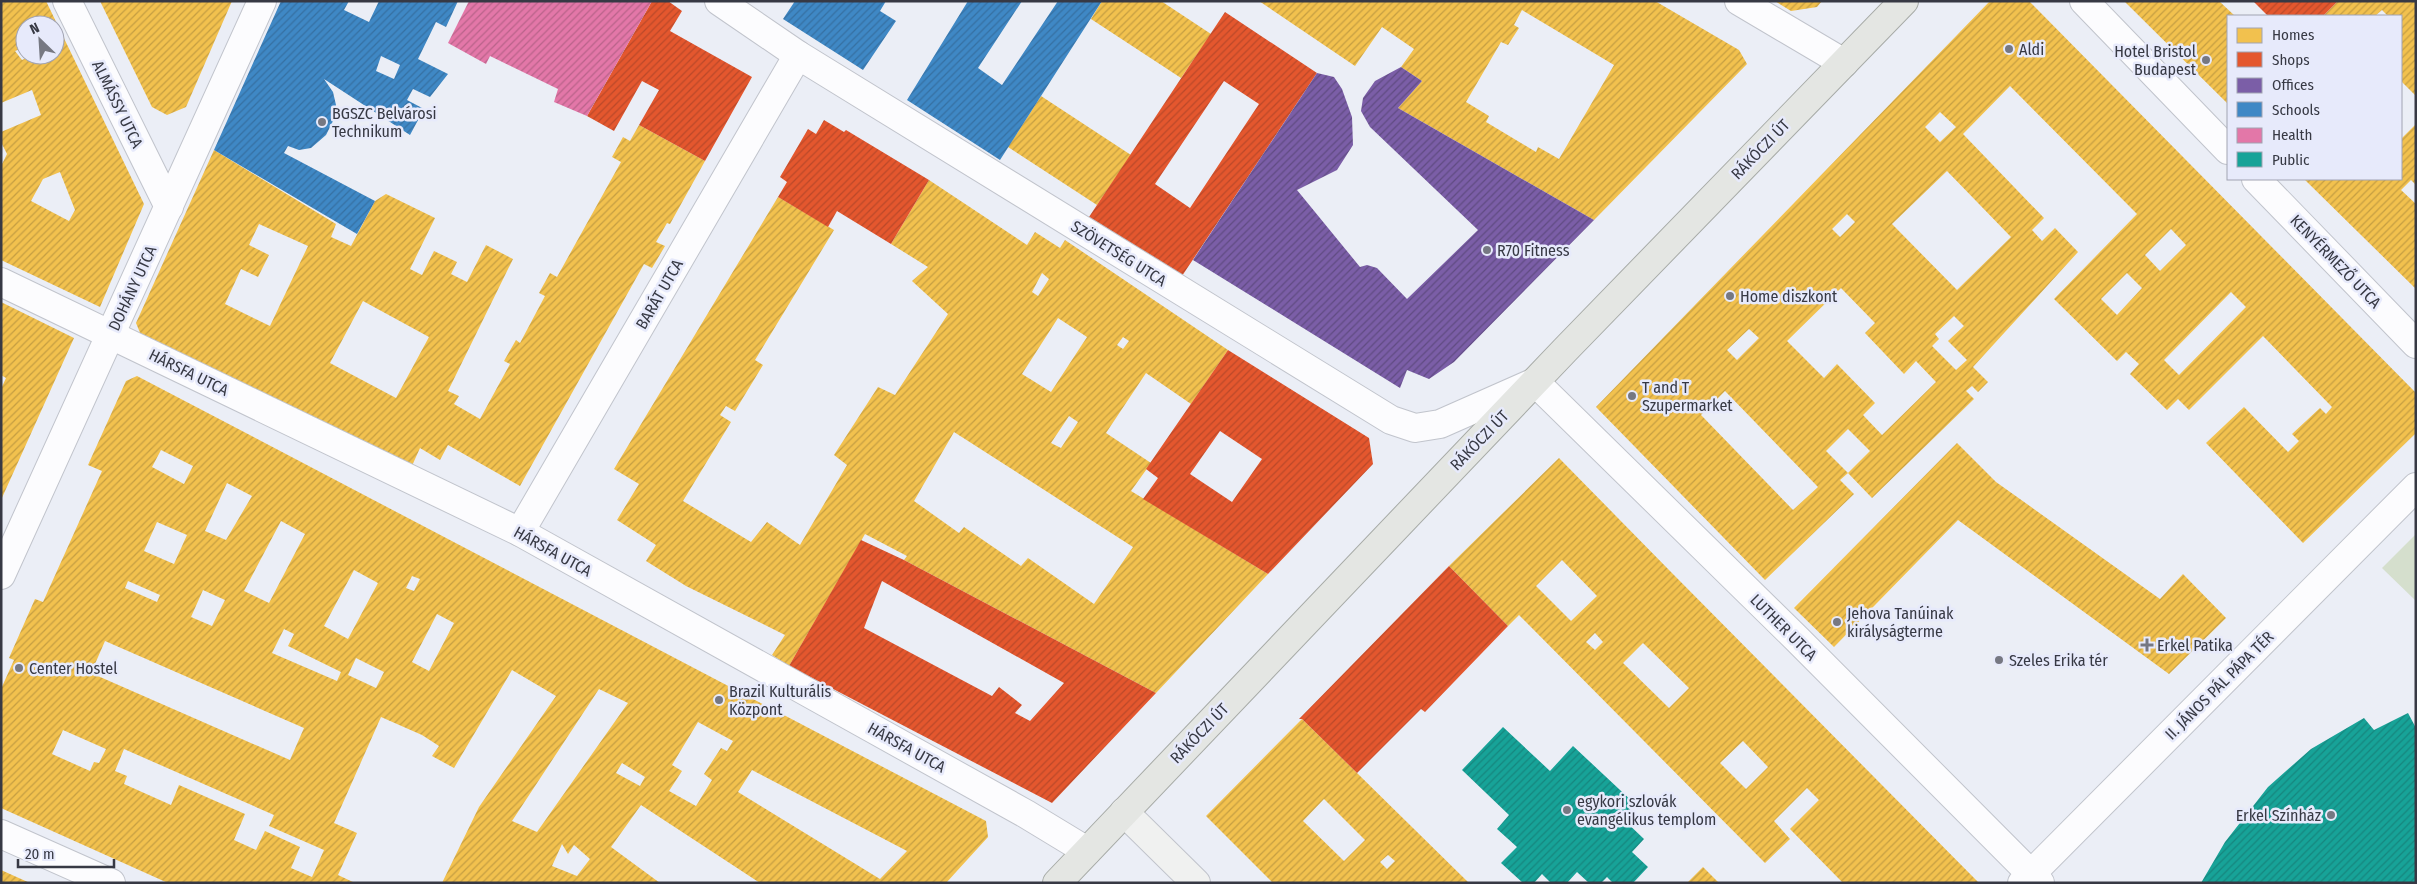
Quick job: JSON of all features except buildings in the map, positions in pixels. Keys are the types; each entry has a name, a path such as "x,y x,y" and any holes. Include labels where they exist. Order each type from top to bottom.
{"main road":[{"name":"RÁKÓCZI ÚT","path":"1058,883 1535,382 1904,1"}],"street":[{"name":"ALMÁSSY UTCA","path":"67,1 169,207"},
{"name":"DOHÁNY UTCA","path":"1,575 262,1"},
{"name":"SZÖVETSÉG UTCA","path":"719,1 798,55 1391,420 1415,428 1440,424 1535,382"},
{"path":"1739,1 1844,63"},
{"path":"2084,1 2227,149"},
{"name":"BARÁT UTCA","path":"520,532 798,55"},
{"name":"KENYÉRMEZŐ UTCA","path":"2257,180 2416,344"},
{"name":"HÁRSFA UTCA","path":"1,282 520,532 1026,814 1087,851"},
{"name":"LUTHER UTCA","path":"1535,382 1797,639 2031,880"},
{"name":"II. JÁNOS PÁL PÁPA TÉR","path":"2031,880 2416,487"},
{"path":"1124,812 1196,883"},
{"path":"1,834 111,883"}],"green space":[{"path":"2416,534 2416,601 2382,568"}],"place":[{"name":"Aldi","path":"2009,49"},
{"name":"Hotel Bristol Budapest","path":"2206,60"},
{"name":"BGSZC Belvárosi Technikum","path":"322,122"},
{"name":"R70 Fitness","path":"1487,250"},
{"name":"Home diszkont","path":"1730,296"},
{"name":"T and T Szupermarket","path":"1632,396"},
{"name":"Jehova Tanúinak királyságterme","path":"1837,622"},
{"name":"Erkel Patika","path":"2147,645"},
{"name":"Szeles Erika tér","path":"1999,660"},
{"name":"Center Hostel","path":"19,668"},
{"name":"Brazil Kulturális Központ","path":"719,700"},
{"name":"egykori szlovák evangélikus templom","path":"1567,810"},
{"name":"Erkel Színház","path":"2331,815"}]}
